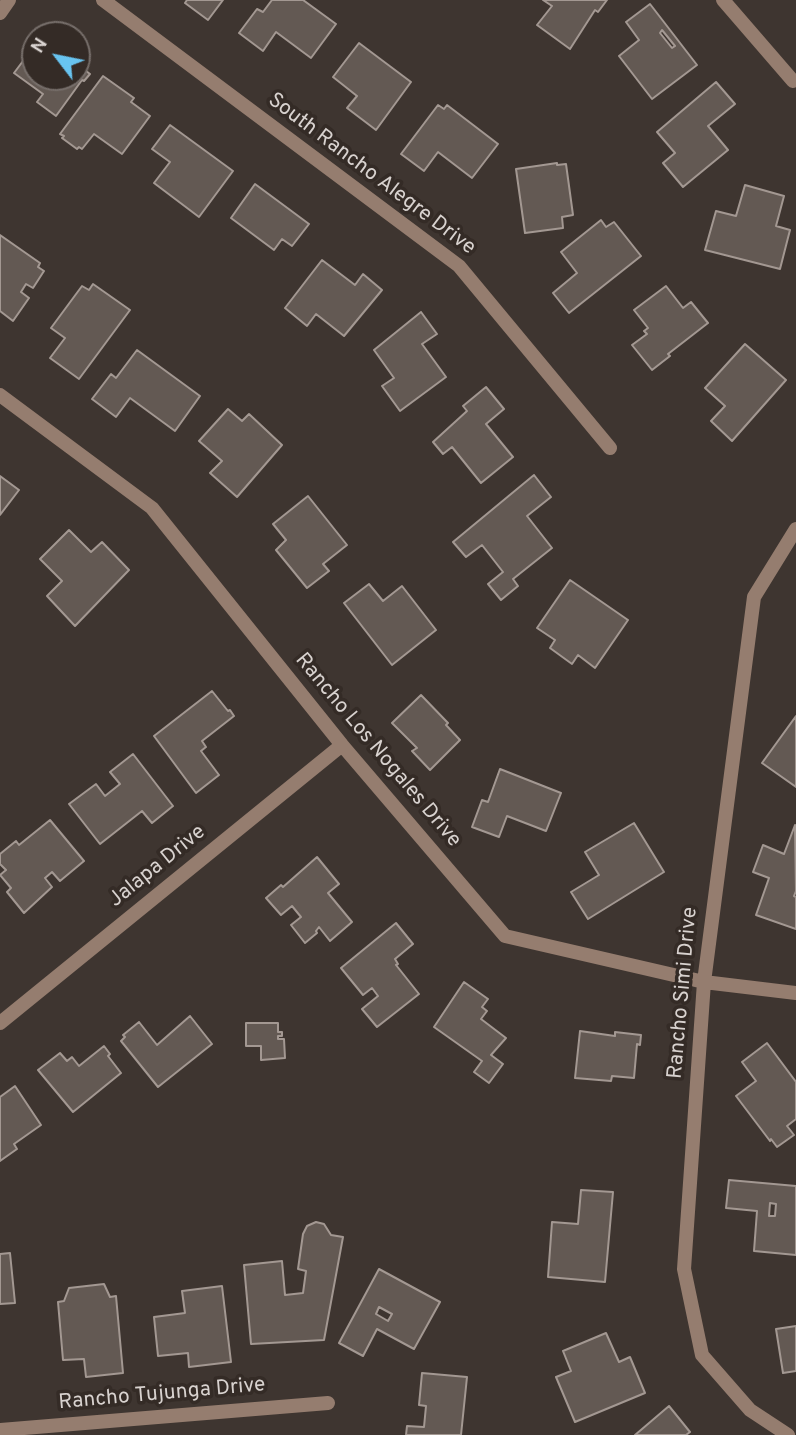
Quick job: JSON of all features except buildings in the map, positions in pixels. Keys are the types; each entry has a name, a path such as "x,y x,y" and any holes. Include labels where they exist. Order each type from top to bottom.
{"street":[{"path":"0,13 9,0"},
{"name":"South Rancho Alegre Drive","path":"103,0 460,266 610,448"},
{"path":"723,0 793,81"},
{"name":"Rancho Los Nogales Drive","path":"0,395 152,508 342,744 505,936 704,982 796,993"},
{"name":"Rancho Simi Drive","path":"788,1435 750,1410 702,1355 684,1269 704,982 754,597 796,529"},
{"name":"Jalapa Drive","path":"0,1023 342,744"},
{"name":"Rancho Tujunga Drive","path":"0,1430 328,1402"}]}
